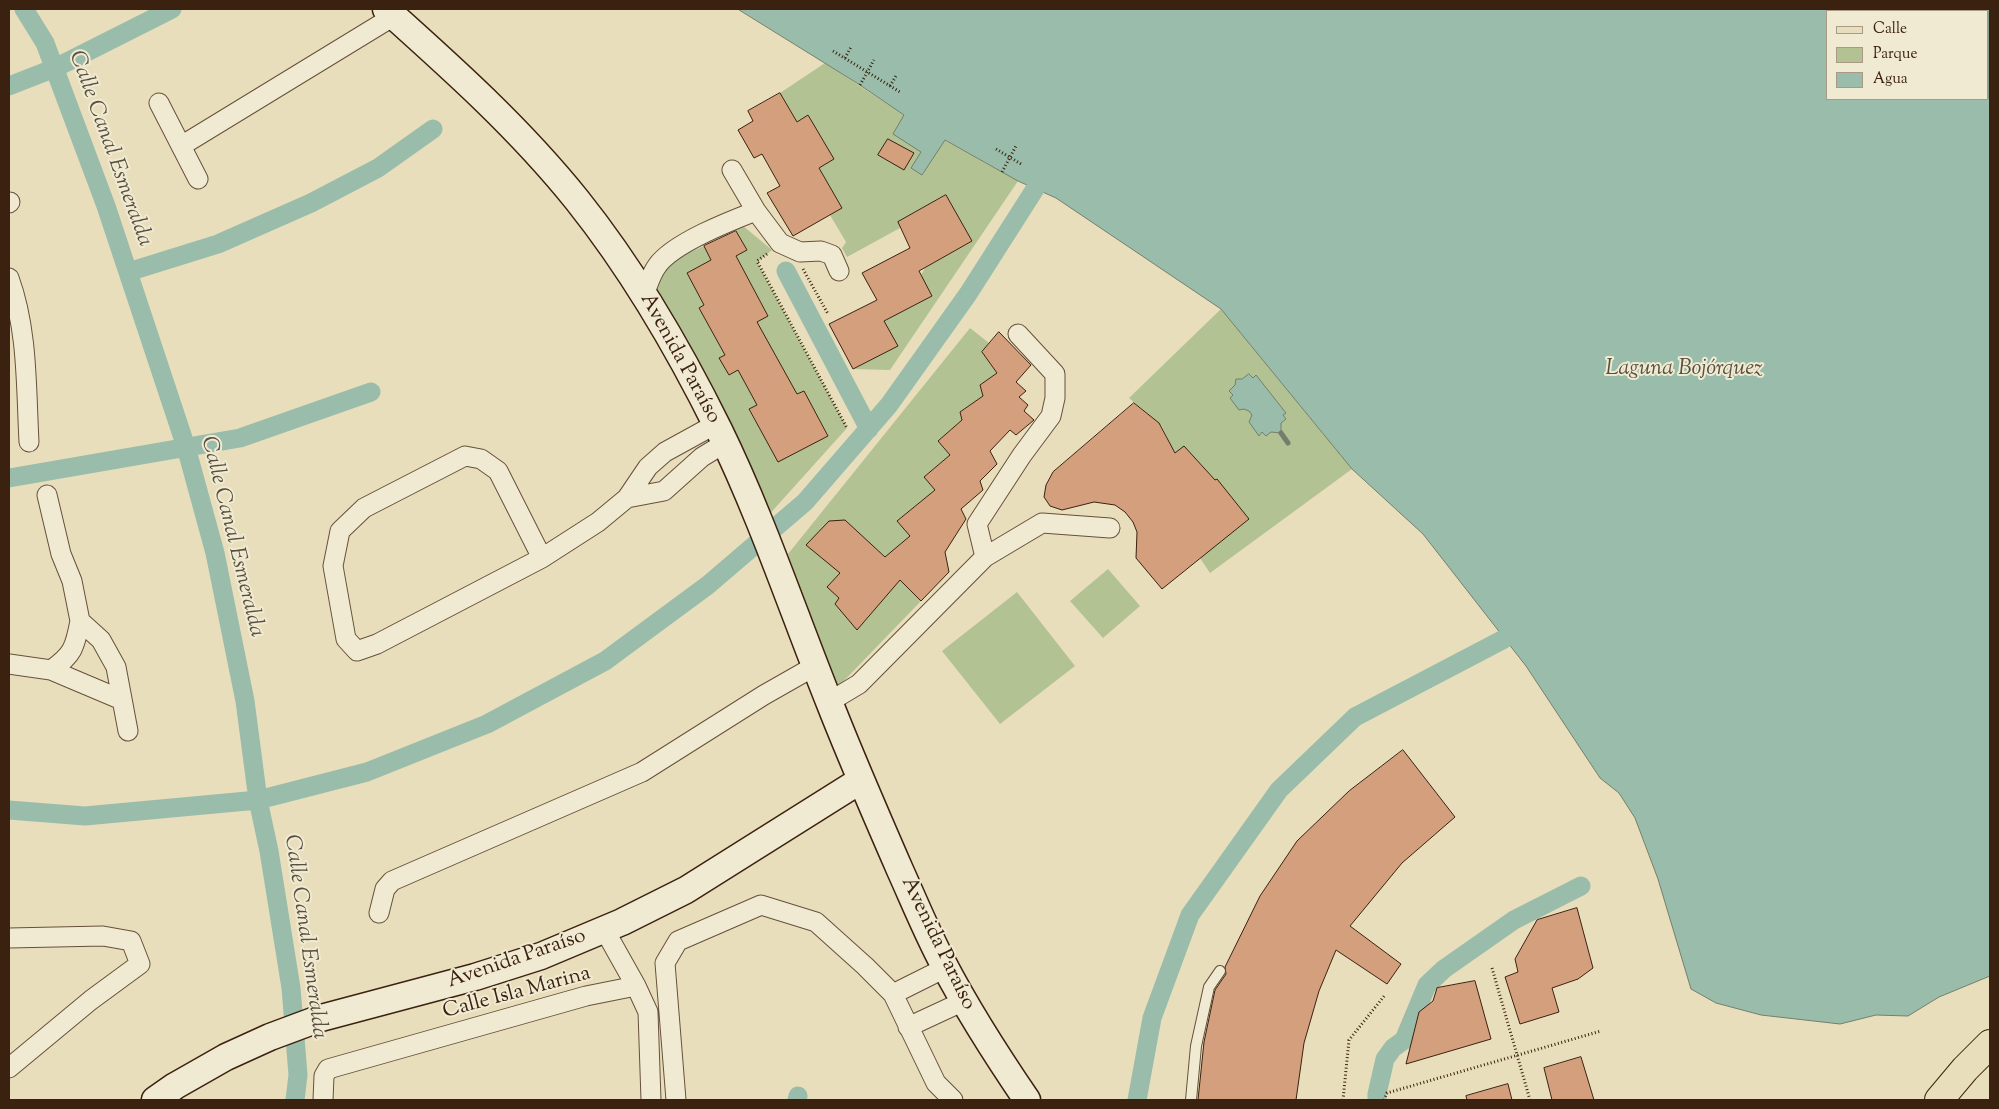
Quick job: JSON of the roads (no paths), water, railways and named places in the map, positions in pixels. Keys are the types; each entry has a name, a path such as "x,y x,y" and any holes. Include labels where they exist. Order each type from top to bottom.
{"main road":[{"path":"1938,1100 1990,1044"}],"street":[{"path":"181,146 390,12"},
{"name":"Avenida Paraíso","path":"390,12 476,90 520,135 575,198 644,294 677,350 720,433 756,515 860,780 926,928 964,1001 1027,1100"},
{"path":"159,103 198,180"},
{"path":"732,170 756,211 780,243 800,252 821,251 832,255 839,271"},
{"path":"644,294 658,265 679,246 756,211"},
{"path":"9,278 17,301 23,328 29,442"},
{"path":"985,557 977,524 1022,455 1051,416 1055,398 1054,374 1018,334"},
{"path":"627,498 664,491 702,457 720,433"},
{"path":"542,558 498,471 481,459 465,456 364,508 340,531 332,566 346,638 357,650 377,644 542,558 598,522 627,498 648,467 665,452 720,433"},
{"path":"47,496 61,554 72,581 80,621 76,645 66,660 50,670"},
{"path":"829,702 859,684 985,557 1042,524 1110,528"},
{"path":"80,621 101,640 116,667 128,731"},
{"path":"9,664 50,670 122,700"},
{"path":"378,913 385,889 392,881 642,772 764,695 815,666"},
{"name":"Avenida Paraíso","path":"156,1100 175,1086 226,1057 270,1037 321,1018 475,977 541,956 604,929 686,890 860,780"},
{"path":"676,1100 665,963 678,941 760,906 816,922 893,994 936,1083 953,1100"},
{"path":"604,929 636,986 648,1012 651,1100"},
{"path":"9,938 103,936 131,941 140,964 91,1000 9,1068"},
{"path":"893,994 946,968"},
{"name":"Calle Isla Marina","path":"323,1100 324,1076 328,1069 586,996 636,986"},
{"path":"908,1027 964,1001"}],"lane":[{"path":"1191,1100 1196,1046 1209,987 1220,971"}],"water":[{"name":"Laguna Bojórquez","path":"738,9 1990,9 1990,976 1939,997 1908,1016 1876,1015 1840,1024 1761,1015 1716,1003 1691,989 1658,879 1635,818 1619,793 1600,778 1526,666 1423,534 1352,469 1221,309 1056,198 1018,181 945,140 922,175 911,168 921,152 893,134 904,115 860,85"},
{"path":"1249,374 1253,378 1256,375 1286,413 1283,415 1286,419 1281,423 1281,433 1271,432 1266,436 1262,432 1259,436 1249,422 1252,415 1249,411 1239,410 1230,398 1233,395 1229,391 1235,385 1236,379 1242,379"}],"waterway":[{"name":"Calle Canal Esmeralda","path":"24,9 45,43 106,206 186,447 215,553 245,701 258,800 269,851 291,988 298,1075 295,1100"},
{"path":"9,86 55,68 172,9"},
{"path":"128,272 218,244 311,203 378,168 433,129"},
{"path":"9,810 85,816 258,800 367,772 487,724 605,661 708,585 805,502 889,405 968,294 1035,189"},
{"path":"786,271 869,429"},
{"path":"9,478 240,438 371,392"},
{"path":"1281,433 1288,443"},
{"path":"1137,1100 1152,1018 1190,915 1279,790 1355,717 1504,639"},
{"path":"1377,1100 1385,1059 1393,1048 1404,1040 1427,985 1444,969 1514,920 1581,886"},
{"path":"797,1100 798,1096"}]}
